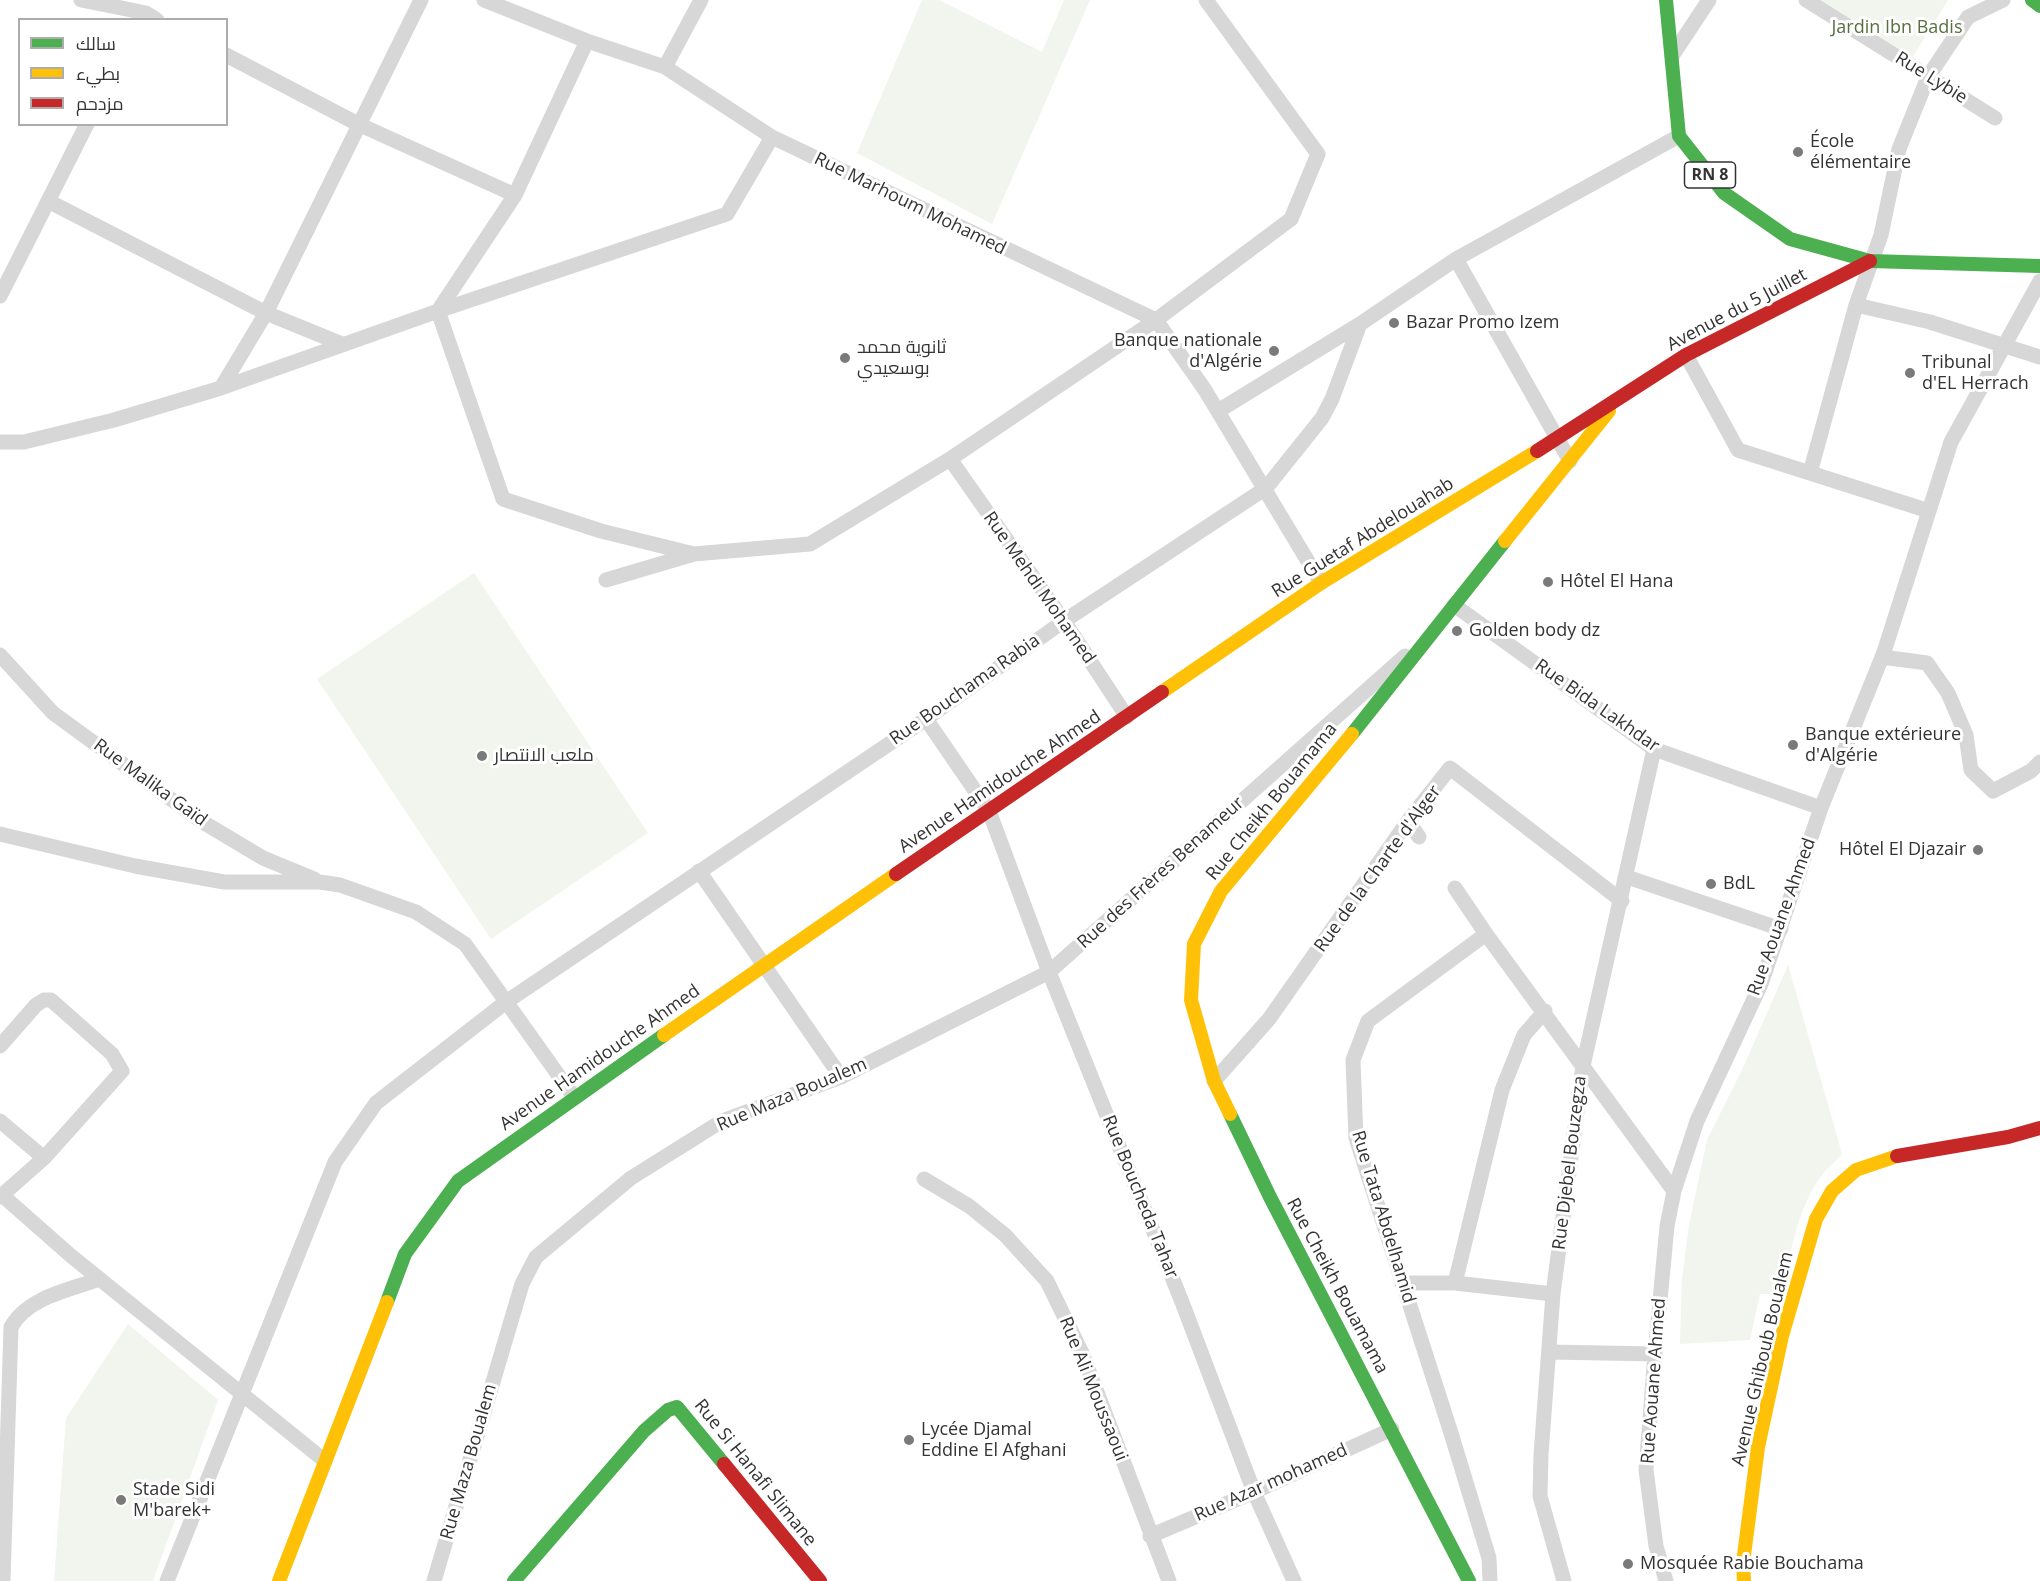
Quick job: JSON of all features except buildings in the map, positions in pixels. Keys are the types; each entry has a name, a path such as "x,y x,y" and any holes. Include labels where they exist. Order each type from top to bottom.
{"main road":[{"name":"RN 8","path":"1666,0 1679,136 1724,193 1790,240 1870,261 2040,266"},
{"path":"2032,0 2040,6"},
{"name":"Avenue du 5 Juillet","path":"1623,394 1686,355 1870,261"},
{"name":"Rue Guetaf Abdelouahab","path":"1126,717 1321,583 1557,439 1623,394"},
{"name":"Rue Cheikh Bouamama","path":"1468,1581 1392,1429 1270,1197 1214,1081 1191,1000 1194,944 1221,891 1623,394"},
{"name":"Avenue Hamidouche Ahmed","path":"279,1581 405,1254 458,1181 762,966 1126,717"},
{"name":"Avenue Ghiboub Boualem","path":"1744,1581 1743,1563 1758,1447 1782,1336 1816,1219 1832,1191 1856,1170 1909,1152 2008,1137 2040,1128"},
{"name":"Rue Si Hanafi Slimane","path":"514,1581 644,1431 668,1410 677,1407 820,1581"}],"street":[{"path":"81,0 150,13"},
{"path":"221,388 266,313 421,0"},
{"name":"Rue Marhoum Mohamed","path":"484,0 587,41 665,67 772,137 1156,320"},
{"path":"665,67 701,0"},
{"path":"606,580 694,554 810,544 950,459 1156,320 1291,219 1318,154 1206,0"},
{"path":"1672,57 1709,0"},
{"name":"Rue Lybie","path":"1806,0 1995,118"},
{"path":"1810,473 1856,305 1881,235 1899,149 1928,77 1968,17 2003,0"},
{"path":"438,311 515,195 587,41"},
{"path":"228,56 358,124 515,195"},
{"path":"0,296 86,126"},
{"path":"1218,411 1360,324 1456,259 1679,136"},
{"path":"0,442 36,440 114,420 221,388 342,344 727,214 772,137"},
{"path":"48,201 266,313 342,344"},
{"path":"1456,259 1570,461"},
{"name":"Rue Aouane Ahmed","path":"1666,1581 1656,1546 1646,1470 1654,1354 1667,1226 1674,1191 1697,1120 1761,984 1821,808 1882,657 1951,442 2040,281"},
{"path":"1856,305 1930,322 2040,357"},
{"path":"438,311 503,499 601,531 694,554"},
{"path":"1156,320 1218,411 1321,583"},
{"name":"Rue Bouchama Rabia","path":"168,1581 335,1162 376,1103 506,1002 926,719 1064,621 1266,488 1322,418 1332,399 1360,324"},
{"path":"1686,355 1736,449 1929,512"},
{"name":"Rue Mehdi Mohamed","path":"950,459 1064,621 1126,717"},
{"name":"Rue Bida Lakhdar","path":"1454,605 1654,749 1821,808"},
{"name":"Rue des Frères Benameur","path":"1049,972 1434,630"},
{"name":"Rue Malika Gaïd","path":"0,655 53,713 201,821 262,858 320,882"},
{"path":"1882,657 1927,663 1948,693 1966,735 1971,770 1993,791 2031,771 2040,762"},
{"name":"Rue Boucheda Tahar","path":"926,719 989,811 1049,972 1182,1302 1254,1492 1293,1581"},
{"name":"Rue Djebel Bouzegza","path":"1564,1581 1540,1496 1553,1293 1583,1066 1622,901 1654,749"},
{"name":"Rue de la Charte d'Alger","path":"1214,1081 1269,1019 1408,821 1450,768 1622,901"},
{"path":"1408,821 1419,837"},
{"path":"0,834 135,866 224,882 320,882 340,885 416,912 465,944 574,1097"},
{"path":"699,871 762,966 841,1077"},
{"path":"1627,877 1781,929"},
{"path":"1455,888 1486,934 1545,1011 1674,1191"},
{"name":"Rue Tata Abdelhamid","path":"1486,934 1368,1022 1353,1060 1356,1138 1489,1558 1490,1581"},
{"name":"Rue Maza Boualem","path":"434,1581 522,1284 536,1257 631,1178 722,1121 841,1077 1049,972"},
{"path":"0,1046 36,1005 44,1000 51,1000 120,1063 122,1071 44,1158 1,1196 325,1461"},
{"path":"1455,1283 1502,1089 1524,1035 1545,1011"},
{"path":"0,1121 44,1158"},
{"name":"Rue Ali Moussaoui","path":"924,1179 969,1206 1005,1235 1047,1281 1082,1353 1168,1581"},
{"path":"3,1581 11,1327 18,1314 30,1305 100,1279"},
{"path":"1402,1283 1455,1283 1553,1293"},
{"path":"1550,1352 1654,1354"},
{"name":"Rue Azar mohamed","path":"1150,1536 1254,1492 1392,1429"}],"green space":[{"path":"922,0 939,0 1042,52 1064,0 1090,0 992,224 857,153"},
{"name":"Jardin Ibn Badis","path":"1802,0 1948,0 1906,68"},
{"name":"ملعب الانتصار","path":"474,573 648,833 491,939 317,679"},
{"path":"1788,965 1842,1154 1819,1178 1804,1208 1791,1251 1783,1294 1760,1294 1750,1340 1680,1344 1682,1279 1689,1225 1707,1140 1742,1070"},
{"name":"Stade Sidi M'barek+","path":"128,1324 218,1400 153,1581 54,1581 66,1418"}],"traffic: fast":[{"path":"1666,0 1679,136 1724,193 1790,239 1870,261 2040,266"},
{"path":"2032,0 2040,6"},
{"path":"1352,734 1505,541"},
{"path":"387,1302 405,1254 458,1181 664,1035"},
{"path":"1230,1114 1270,1197 1469,1581"},
{"path":"514,1581 644,1431 668,1410 677,1407 724,1464"}],"traffic: slow":[{"path":"1505,541 1609,411"},
{"path":"1162,692 1321,583 1537,451"},
{"path":"1230,1114 1214,1081 1191,1000 1194,944 1221,891 1352,734"},
{"path":"664,1035 896,874"},
{"path":"1744,1581 1743,1563 1758,1447 1782,1336 1816,1219 1832,1191 1856,1170 1897,1156"},
{"path":"279,1581 387,1302"}],"traffic: jam":[{"path":"1537,451 1686,355 1870,261"},
{"path":"896,874 1162,692"},
{"path":"1897,1156 2008,1137 2040,1128"},
{"path":"724,1464 820,1581"}],"place":[{"name":"École élémentaire","path":"1798,152"},
{"name":"Bazar Promo Izem","path":"1394,323"},
{"name":"Banque nationale d'Algérie","path":"1274,351"},
{"name":"ثانوية محمد بوسعيدي","path":"845,358"},
{"name":"Tribunal d'EL Herrach","path":"1910,373"},
{"name":"Hôtel El Hana","path":"1548,582"},
{"name":"Golden body dz","path":"1457,631"},
{"name":"Banque extérieure d'Algérie","path":"1793,745"},
{"name":"ملعب الانتصار","path":"482,756"},
{"name":"Hôtel El Djazair","path":"1978,850"},
{"name":"BdL","path":"1711,884"},
{"name":"Lycée Djamal Eddine El Afghani","path":"909,1440"},
{"name":"Stade Sidi M'barek+","path":"121,1500"},
{"name":"Mosquée Rabie Bouchama","path":"1628,1564"}]}
